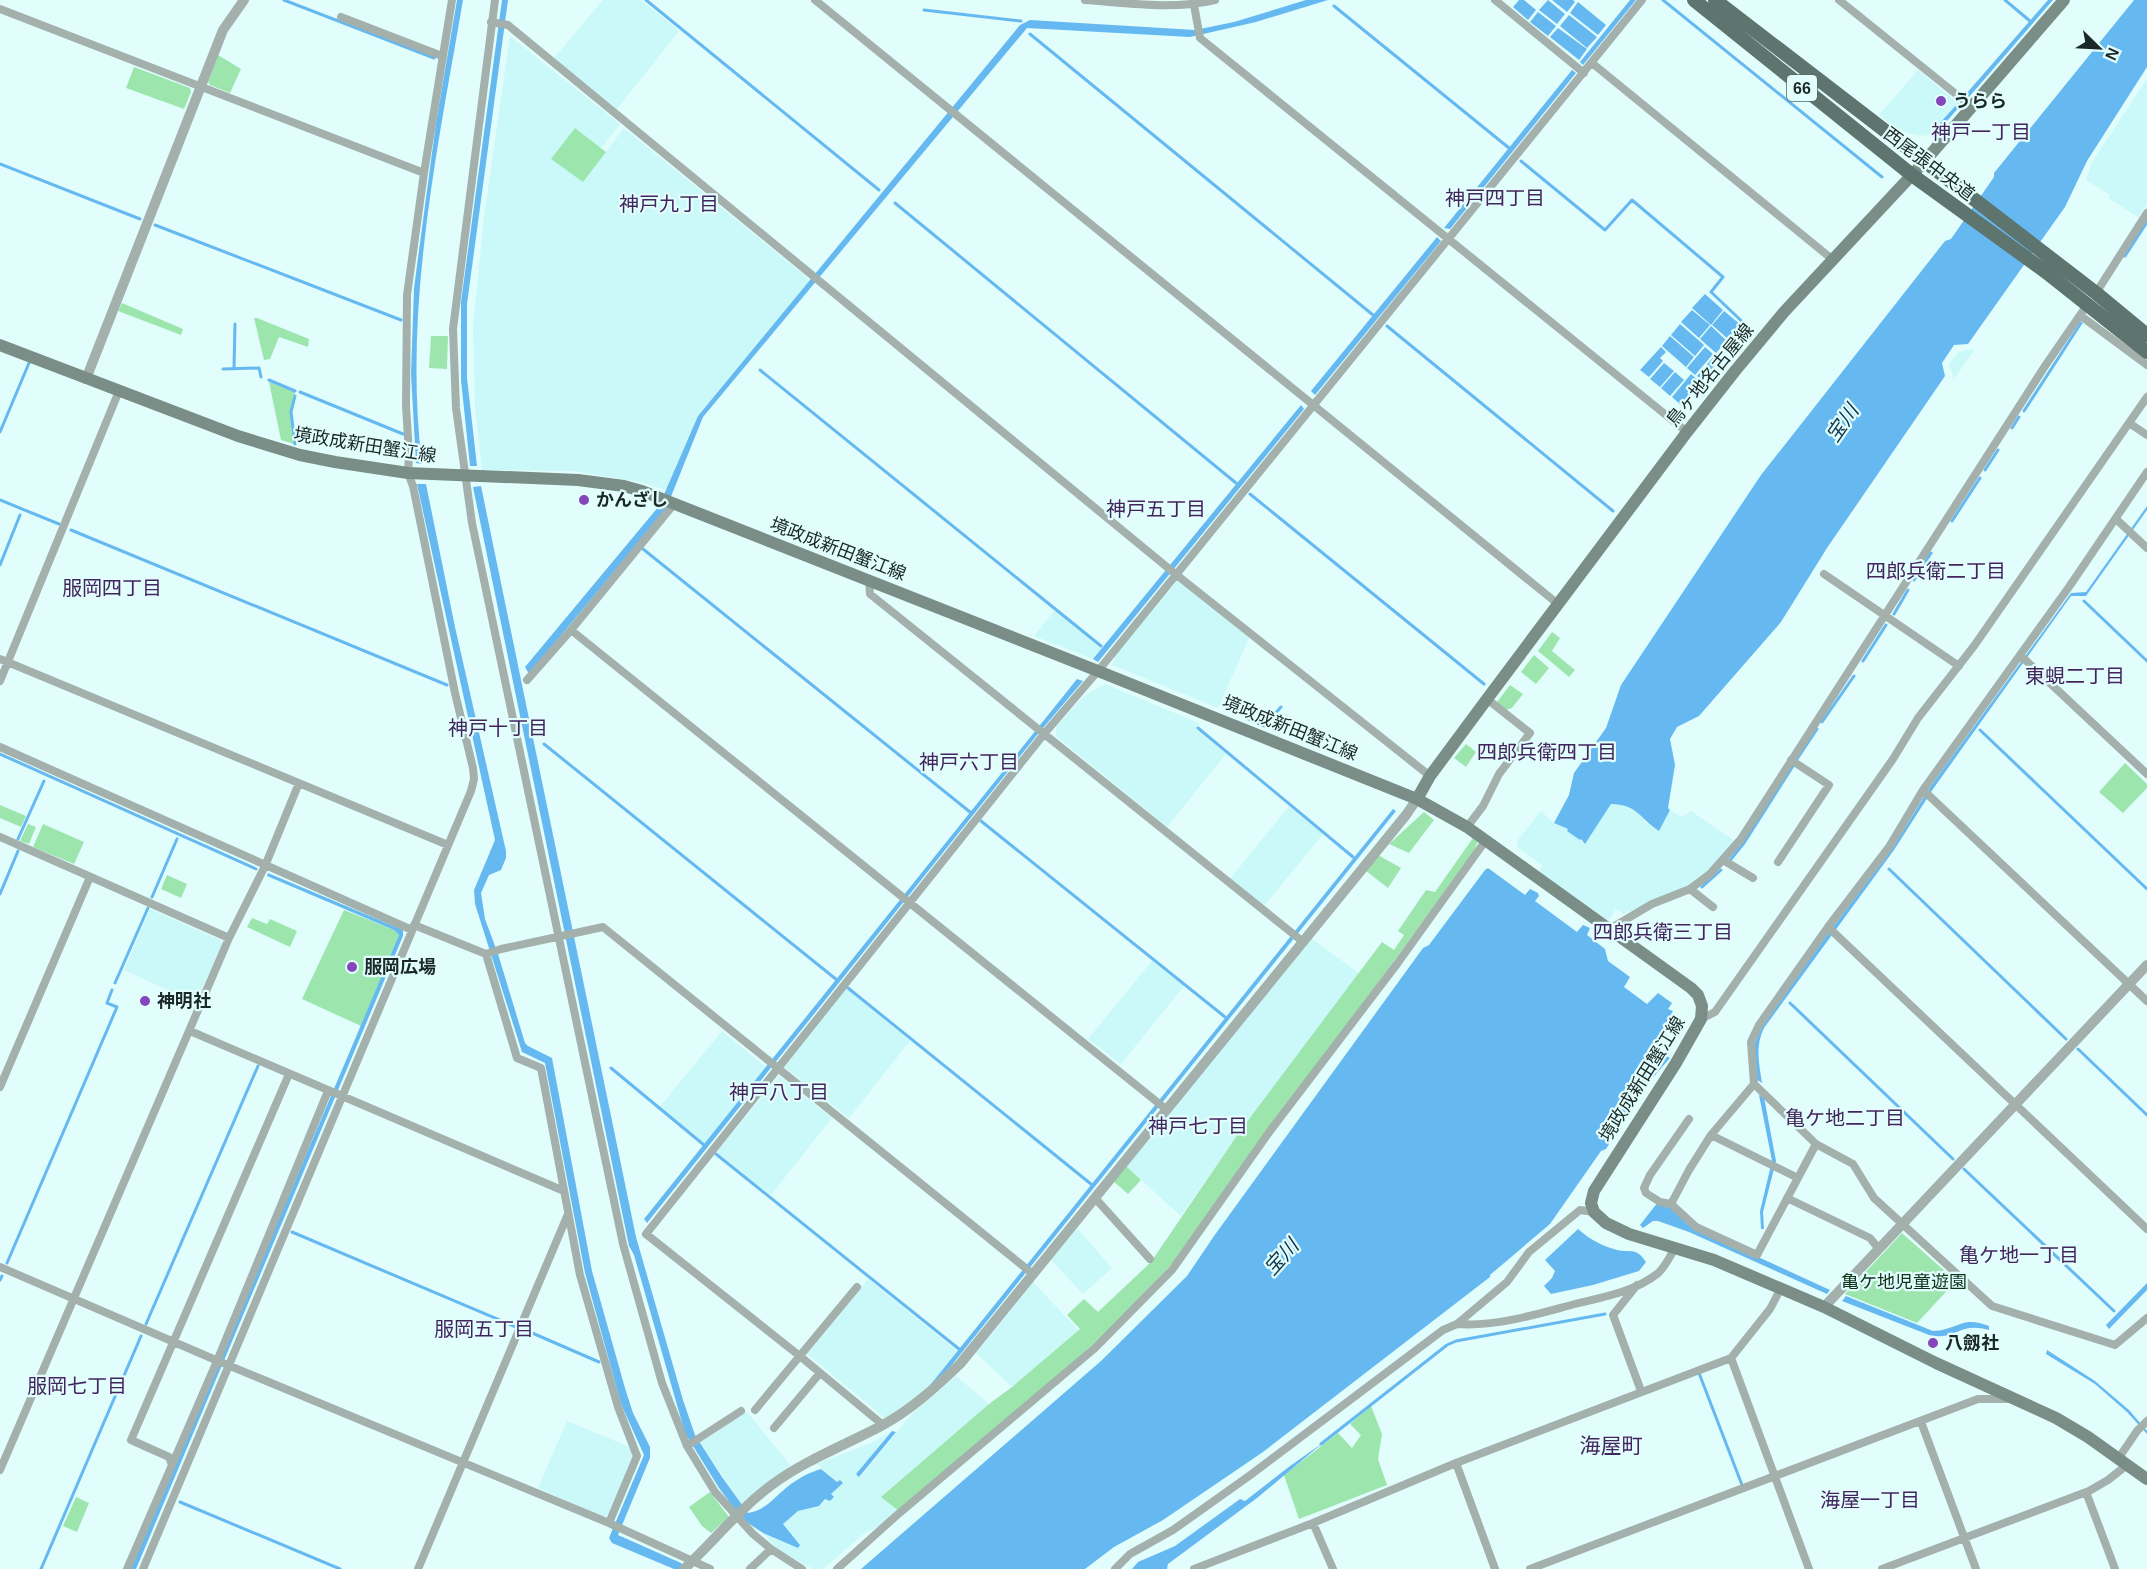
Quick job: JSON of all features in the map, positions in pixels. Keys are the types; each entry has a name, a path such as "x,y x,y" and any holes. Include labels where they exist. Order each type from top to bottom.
{"main road":[{"name":"西尾張中央道","path":"1694,0 1912,175 1956,207 2050,267 2096,293 2147,335"},
{"name":"西尾張中央道","path":"1715,0 1967,195 2050,267 2084,310 2147,352"},
{"name":"鳥ヶ地名古屋線","path":"1417,799 1430,776 1687,432 1784,312 1924,162 2064,0"},
{"name":"境政成新田蟹江線","path":"0,345 238,436 279,449 335,462 408,473 601,482 624,486 869,580 1417,799 1486,840 1698,995 1702,1006 1701,1019 1676,1063 1601,1178 1592,1197 1594,1212"},
{"path":"1594,1212 1606,1223 1629,1234 1714,1260 1824,1307 2056,1418 2088,1437 2147,1479"}],"street":[{"path":"86,379 223,30 244,0"},
{"path":"143,1569 471,791 474,779 413,486 408,473 406,406 407,295 423,173 452,0"},
{"path":"495,0 453,329 456,408 472,524 562,935 623,1244 662,1383 688,1445 716,1492 740,1513 771,1549 802,1569"},
{"path":"815,0 1558,604"},
{"path":"1085,0 1151,5 1194,5 1215,0"},
{"path":"1495,0 1584,73"},
{"path":"883,1425 646,1234 774,1066 1040,731 1098,671 1172,571 1450,239 1642,0"},
{"path":"1839,0 1972,106"},
{"path":"1194,5 1199,33 1687,432"},
{"path":"0,9 423,173"},
{"path":"341,17 442,56"},
{"path":"494,22 506,25 1172,571 1430,776"},
{"path":"1592,63 1832,259"},
{"path":"2096,293 2147,213"},
{"path":"1608,930 1652,904 1690,889 1710,874 1741,839 2045,366 2084,310 2147,365"},
{"path":"0,681 4,660 119,391"},
{"path":"1701,1019 1715,1012 1893,759 1918,718 1959,666 2147,397"},
{"path":"2129,423 2147,435"},
{"path":"2147,472 2023,658 1890,847 1759,1025 1751,1042 1755,1084 1816,1144 1853,1164 1868,1191 1992,1306 2115,1345 2147,1318"},
{"path":"527,680 674,504"},
{"path":"2116,519 2147,548"},
{"path":"1824,574 1959,666"},
{"path":"869,580 870,594 1297,937"},
{"path":"571,630 1162,1105"},
{"path":"2023,658 2147,774"},
{"path":"4,660 448,845"},
{"path":"1467,827 1483,806 1499,774 1530,733 1487,699"},
{"path":"0,747 265,866 413,927 490,953 603,927 1028,1271"},
{"path":"1778,862 1829,785 1791,760"},
{"path":"0,1470 229,938 265,866 299,783"},
{"path":"1926,793 2147,1001"},
{"path":"687,1566 774,1482 883,1425 929,1393 960,1365 1028,1271 1095,1198 1162,1105 1297,937 1417,799"},
{"path":"0,837 229,938"},
{"path":"837,1569 1095,1348 1172,1270 1269,1131 1398,964 1486,840"},
{"path":"1723,860 1753,878"},
{"path":"0,1087 90,877"},
{"path":"1690,889 1713,907"},
{"path":"1831,929 2147,1229"},
{"path":"490,953 517,1058 541,1068 580,1275 618,1407 637,1456 611,1524"},
{"path":"1824,1307 2147,965"},
{"path":"190,1031 342,1098 564,1191"},
{"path":"172,1465 169,1457 131,1440 289,1074"},
{"path":"1671,1204 1711,1135 1755,1084"},
{"path":"128,1569 218,1361 328,1091"},
{"path":"1689,1119 1650,1175 1644,1188 1646,1193 1660,1202 1671,1204 1696,1227 1757,1256 1816,1144"},
{"path":"1711,1135 1798,1178"},
{"path":"1095,1198 1150,1259"},
{"path":"1787,1198 1869,1238 1878,1248"},
{"path":"1114,1569 1130,1554 1173,1530 1249,1476 1443,1330 1457,1324 1508,1282 1529,1252 1580,1210 1594,1212"},
{"path":"418,1569 568,1214"},
{"path":"1457,1324 1474,1325 1521,1319 1613,1294 1659,1273 1676,1247"},
{"path":"0,1268 611,1524 687,1566 710,1569"},
{"path":"1637,1285 1613,1315 1641,1391"},
{"path":"755,1410 857,1287"},
{"path":"1194,1569 1313,1523 1456,1463 1731,1358 1770,1309 1780,1288"},
{"path":"1731,1358 1809,1569"},
{"path":"774,1428 820,1373"},
{"path":"1530,1569 1978,1400 2014,1399"},
{"path":"688,1445 741,1411"},
{"path":"1921,1422 1976,1569"},
{"path":"1882,1569 2086,1492 2108,1480 2122,1462 2137,1431 2146,1423"},
{"path":"1456,1463 1495,1569"},
{"path":"2086,1492 2115,1569"},
{"path":"1313,1523 1333,1569"},
{"path":"750,1569 771,1549"}],"shaded area":[{"path":"603,0 641,0 679,31 617,109 554,58"},
{"path":"510,36 620,124 601,148 575,128 583,182 624,128 810,280 698,416 667,490 640,482 572,471 482,470 475,406 473,325 484,217"},
{"path":"1918,70 1958,103 1930,134 1924,136 1897,130 1879,115"},
{"path":"2147,79 2147,204 2138,217 2108,198 2110,195 2086,180 2092,162"},
{"path":"1975,349 1954,379 1949,365 1958,352"},
{"path":"1178,580 1249,638 1218,708 1112,665 1117,653"},
{"path":"1055,610 1101,649 1093,659 1034,636"},
{"path":"1105,684 1199,723 1196,729 1226,754 1167,827 1056,736 1056,727 1084,696"},
{"path":"1611,804 1625,804 1638,813 1646,823 1659,831 1670,810 1681,817 1691,811 1735,841 1718,862 1690,885 1624,914 1616,909 1608,921 1540,872 1542,865 1518,847 1517,841 1541,811 1554,823 1568,829 1585,844"},
{"path":"1289,806 1323,834 1264,906 1230,879"},
{"path":"150,909 220,940 222,944 196,1003 124,970"},
{"path":"1311,938 1360,974 1240,1131 1181,1216 1126,1166"},
{"path":"1152,961 1184,986 1121,1064 1088,1039"},
{"path":"846,988 910,1041 849,1118 784,1067"},
{"path":"722,1031 767,1068 704,1146 658,1109"},
{"path":"779,1076 832,1118 771,1195 717,1152"},
{"path":"1077,1228 1112,1268 1083,1294 1051,1260"},
{"path":"868,1279 957,1351 927,1389 886,1419 807,1354"},
{"path":"1033,1282 1078,1330 1012,1387 976,1353"},
{"path":"956,1376 989,1404 882,1496 899,1511 883,1525 866,1532 823,1569 813,1569 778,1550 763,1533 798,1548 800,1544 783,1524 798,1511 819,1506 835,1490 837,1482 817,1464 873,1442 892,1431 856,1474 860,1477 910,1416"},
{"path":"747,1412 791,1466 741,1503 699,1441"},
{"path":"567,1421 632,1448 633,1455 608,1515 604,1517 538,1488"}],"green space":[{"path":"218,55 241,69 230,93 208,82"},
{"path":"134,67 190,88 191,92 184,109 126,88"},
{"path":"575,128 606,152 583,182 551,159"},
{"path":"122,303 183,329 181,335 118,311"},
{"path":"254,318 309,339 308,347 279,337 270,359 264,360"},
{"path":"431,336 448,336 447,369 429,368"},
{"path":"269,382 295,392 290,412 294,444 281,440"},
{"path":"1552,632 1560,638 1552,651 1575,670 1569,677 1538,651"},
{"path":"1534,655 1549,668 1536,684 1521,672"},
{"path":"1510,685 1523,694 1512,708 1506,710 1497,702"},
{"path":"1466,744 1476,752 1466,767 1454,758"},
{"path":"2125,763 2147,784 2147,788 2123,813 2099,792"},
{"path":"0,805 26,816 21,827 0,818"},
{"path":"1424,812 1434,820 1409,853 1389,844"},
{"path":"28,824 36,827 29,844 20,841"},
{"path":"43,824 84,842 74,864 33,847"},
{"path":"1473,838 1478,841 1474,851 1184,1250 1152,1286 1083,1354 899,1511 881,1497 1080,1329 1067,1315 1084,1299 1098,1312 1151,1262 1240,1131 1382,942 1394,950 1404,935 1398,931 1426,890 1435,892"},
{"path":"1378,855 1401,868 1388,888 1366,871"},
{"path":"167,875 187,884 181,898 161,889"},
{"name":"服岡広場","path":"344,910 394,930 399,935 361,1026 302,999"},
{"path":"252,918 267,924 270,919 297,931 290,947 247,927"},
{"path":"1126,1166 1141,1180 1128,1194 1113,1181"},
{"name":"亀ケ地児童遊園","path":"1902,1233 1956,1281 1917,1323 1845,1294"},
{"path":"1371,1406 1382,1434 1378,1459 1387,1485 1299,1519 1284,1475 1338,1433 1352,1448 1361,1435 1350,1424"},
{"path":"710,1492 729,1517 711,1533 702,1526 689,1507"},
{"path":"76,1497 89,1503 77,1532 63,1526"}],"water":[{"path":"457,0 463,0 434,173 420,289 417,406 422,464 416,463 411,374 414,288 436,123"},
{"path":"502,0 508,0 467,304 467,378 477,466 470,466 461,380 461,302"},
{"path":"1306,0 1328,0 1256,22 1190,37 1027,28 703,417 666,509 529,674 525,667 659,506 698,416 1020,25 1030,20 1195,30 1234,22"},
{"path":"1519,0 1524,0 1536,10 1528,20 1513,7"},
{"path":"1548,0 1565,14 1557,24 1539,10"},
{"path":"1552,0 1573,0 1575,2 1567,12"},
{"path":"1630,0 1636,0 1583,65 1580,62"},
{"path":"2048,0 2053,0 1969,97 1966,94"},
{"name":"宝川","path":"2134,0 2147,0 2147,67 2087,161 2065,207 1968,344 1954,345 1942,363 1945,376 1827,548 1781,622 1699,716 1677,727 1670,739 1675,765 1668,808 1670,810 1659,831 1627,806 1611,804 1585,844 1567,831 1568,829 1554,823 1569,795 1574,773 1606,728 1621,685 1761,475 1945,241 1951,239 1994,177 1994,173"},
{"path":"1578,2 1606,25 1598,35 1570,13"},
{"path":"1538,12 1556,26 1548,36 1530,22"},
{"path":"1569,15 1597,37 1587,48 1560,26"},
{"path":"1558,28 1587,49 1579,60 1550,37"},
{"path":"1572,70 1576,73 1450,229 1444,228"},
{"path":"1958,103 1960,106 1934,136 1930,134"},
{"path":"1437,237 1441,241 1315,395 1311,391"},
{"path":"1705,294 1723,310 1711,325 1692,308"},
{"path":"1692,310 1710,325 1699,338 1681,322"},
{"path":"1724,311 1741,325 1728,339 1712,325"},
{"path":"1680,324 1704,345 1695,356 1671,335"},
{"path":"1711,326 1727,341 1716,353 1700,339"},
{"path":"1670,336 1694,357 1686,367 1662,346"},
{"path":"1661,347 1666,352 1660,358 1663,361 1649,377 1640,370"},
{"path":"1705,347 1713,354 1695,375 1687,368"},
{"path":"1715,355 1720,360 1702,380 1697,376"},
{"path":"1664,363 1674,371 1660,387 1650,379"},
{"path":"1675,372 1684,380 1670,396 1661,388"},
{"path":"1691,374 1700,382 1681,405 1672,397"},
{"path":"1301,405 1304,409 1098,662 1093,659"},
{"path":"417,484 426,484 455,627 506,851 501,870 489,875 481,893 485,919 525,1043 552,1058 592,1271 633,1413 650,1447 650,1458 618,1535 681,1563 684,1569 674,1569 612,1543 609,1538 644,1455 621,1404 585,1273 545,1063 522,1052 475,904 474,890 495,840"},
{"path":"481,486 636,1237 683,1400 695,1435 748,1513 760,1509 791,1484 817,1470 821,1469 837,1482 840,1480 843,1483 831,1494 834,1497 830,1501 825,1499 819,1506 798,1511 783,1524 800,1545 798,1548 763,1533 742,1519 719,1488 685,1433 634,1255 629,1246 473,487"},
{"path":"2147,506 2147,510 2086,596 2071,596 1933,789 1894,850 1764,1028 1759,1048 1762,1083 1756,1079 1754,1045 1762,1027 1824,939 1892,849 1930,787 2071,593 2086,592"},
{"path":"1077,679 1083,681 1037,735 647,1223 644,1219"},
{"path":"1393,809 1396,811 951,1366 927,1389"},
{"name":"宝川","path":"1488,868 1525,895 1530,889 1538,893 1539,896 1535,901 1577,932 1583,925 1590,928 1587,935 1605,949 1608,961 1630,977 1624,987 1647,1004 1658,993 1672,1003 1668,1009 1673,1011 1661,1032 1662,1036 1656,1049 1670,1058 1642,1090 1618,1124 1619,1128 1606,1149 1601,1151 1550,1224 1490,1277 1263,1452 1163,1520 1114,1547 1085,1569 861,1569 1101,1361 1187,1276 1423,948 1429,945"},
{"path":"268,873 403,930 403,936 136,1569 131,1569 399,935 394,930 267,876"},
{"path":"1759,1095 1764,1097 1776,1161 1763,1212 1764,1229 1761,1229 1760,1211 1772,1161"},
{"path":"1658,1202 1671,1208 1695,1228 1830,1290 1827,1294 1689,1232 1658,1221 1653,1221 1643,1228 1640,1225"},
{"path":"1578,1229 1591,1239 1606,1246 1636,1252 1646,1262 1639,1271 1593,1285 1551,1294 1544,1286 1555,1271 1545,1260"},
{"path":"2147,1283 2147,1290 2109,1329 2106,1325"},
{"path":"1846,1296 1933,1331 1966,1322 1989,1326 1989,1330 1971,1328 1946,1335 1929,1335 1842,1301"},
{"path":"2047,1350 2095,1381 2129,1410 2147,1434 2127,1412 2095,1384 2046,1354"},
{"path":"892,1431 896,1432 859,1477 856,1474"},
{"path":"1324,1442 1257,1498 1168,1564 1167,1569 1132,1569 1138,1562 1175,1546 1240,1499 1245,1501"}],"waterway":[{"path":"284,0 434,58"},
{"path":"646,0 879,190"},
{"path":"1663,0 1882,177"},
{"path":"2005,0 2030,21"},
{"path":"1334,6 1509,148"},
{"path":"924,10 1021,21"},
{"path":"1030,34 1373,315"},
{"path":"1521,161 1605,230 1632,200 1723,277 1711,292 1750,329"},
{"path":"0,164 140,219"},
{"path":"895,203 1236,483"},
{"path":"2125,256 2147,222"},
{"path":"155,225 401,320"},
{"path":"2024,411 2081,323"},
{"path":"234,368 235,324"},
{"path":"1387,326 1613,511"},
{"path":"0,432 29,363"},
{"path":"223,369 259,368 261,377"},
{"path":"760,370 1101,646"},
{"path":"269,380 295,391"},
{"path":"300,392 403,434"},
{"path":"295,396 291,412 295,444"},
{"path":"2012,428 2019,417"},
{"path":"1985,470 1998,450"},
{"path":"1952,521 1980,478"},
{"path":"1250,494 1484,684"},
{"path":"0,500 59,524"},
{"path":"0,565 20,515"},
{"path":"71,530 447,685"},
{"path":"643,549 970,812"},
{"path":"1914,580 1931,553"},
{"path":"1894,614 1908,590"},
{"path":"2084,601 2147,661"},
{"path":"1863,661 1886,625"},
{"path":"1822,722 1854,676"},
{"path":"1246,718 1264,726 1281,707"},
{"path":"1198,728 1353,857"},
{"path":"1797,759 1817,729"},
{"path":"1980,730 2147,889"},
{"path":"544,744 837,980"},
{"path":"0,754 256,869"},
{"path":"1731,859 1744,843 1793,766"},
{"path":"18,839 44,781"},
{"path":"981,821 1225,1017"},
{"path":"152,897 177,839"},
{"path":"0,894 18,851"},
{"path":"1889,869 2066,1039"},
{"path":"1702,887 1721,870"},
{"path":"115,983 148,908"},
{"path":"848,988 1091,1184"},
{"path":"7,1263 117,1007 107,1003 112,990"},
{"path":"1790,1003 1953,1159"},
{"path":"2078,1049 2147,1115"},
{"path":"146,1324 258,1066"},
{"path":"611,1068 704,1145"},
{"path":"716,1154 959,1349"},
{"path":"1964,1169 2114,1311"},
{"path":"292,1232 516,1327"},
{"path":"0,1280 2,1276"},
{"path":"1321,1444 1447,1345 1456,1341 1605,1314"},
{"path":"523,1329 599,1362"},
{"path":"41,1569 141,1336"},
{"path":"1699,1373 1742,1485"},
{"path":"180,1502 340,1569"}],"place":[{"name":"うらら","path":"1941,101"},
{"name":"かんざし","path":"584,500"},
{"name":"服岡広場","path":"352,967"},
{"name":"神明社","path":"145,1001"},
{"name":"八劔社","path":"1933,1343"}],"district":[{"name":"神戸一丁目","path":"1981,132"},
{"name":"神戸四丁目","path":"1495,198"},
{"name":"神戸九丁目","path":"669,204"},
{"name":"神戸五丁目","path":"1156,509"},
{"name":"四郎兵衛二丁目","path":"1936,571"},
{"name":"服岡四丁目","path":"112,588"},
{"name":"東蜆二丁目","path":"2075,676"},
{"name":"神戸十丁目","path":"498,728"},
{"name":"四郎兵衛四丁目","path":"1547,752"},
{"name":"神戸六丁目","path":"969,762"},
{"name":"四郎兵衛三丁目","path":"1663,932"},
{"name":"神戸八丁目","path":"779,1092"},
{"name":"亀ケ地二丁目","path":"1845,1118"},
{"name":"神戸七丁目","path":"1198,1126"},
{"name":"亀ケ地一丁目","path":"2019,1255"},
{"name":"服岡五丁目","path":"484,1329"},
{"name":"服岡七丁目","path":"77,1386"},
{"name":"海屋町","path":"1611,1445"},
{"name":"海屋一丁目","path":"1870,1500"}]}
